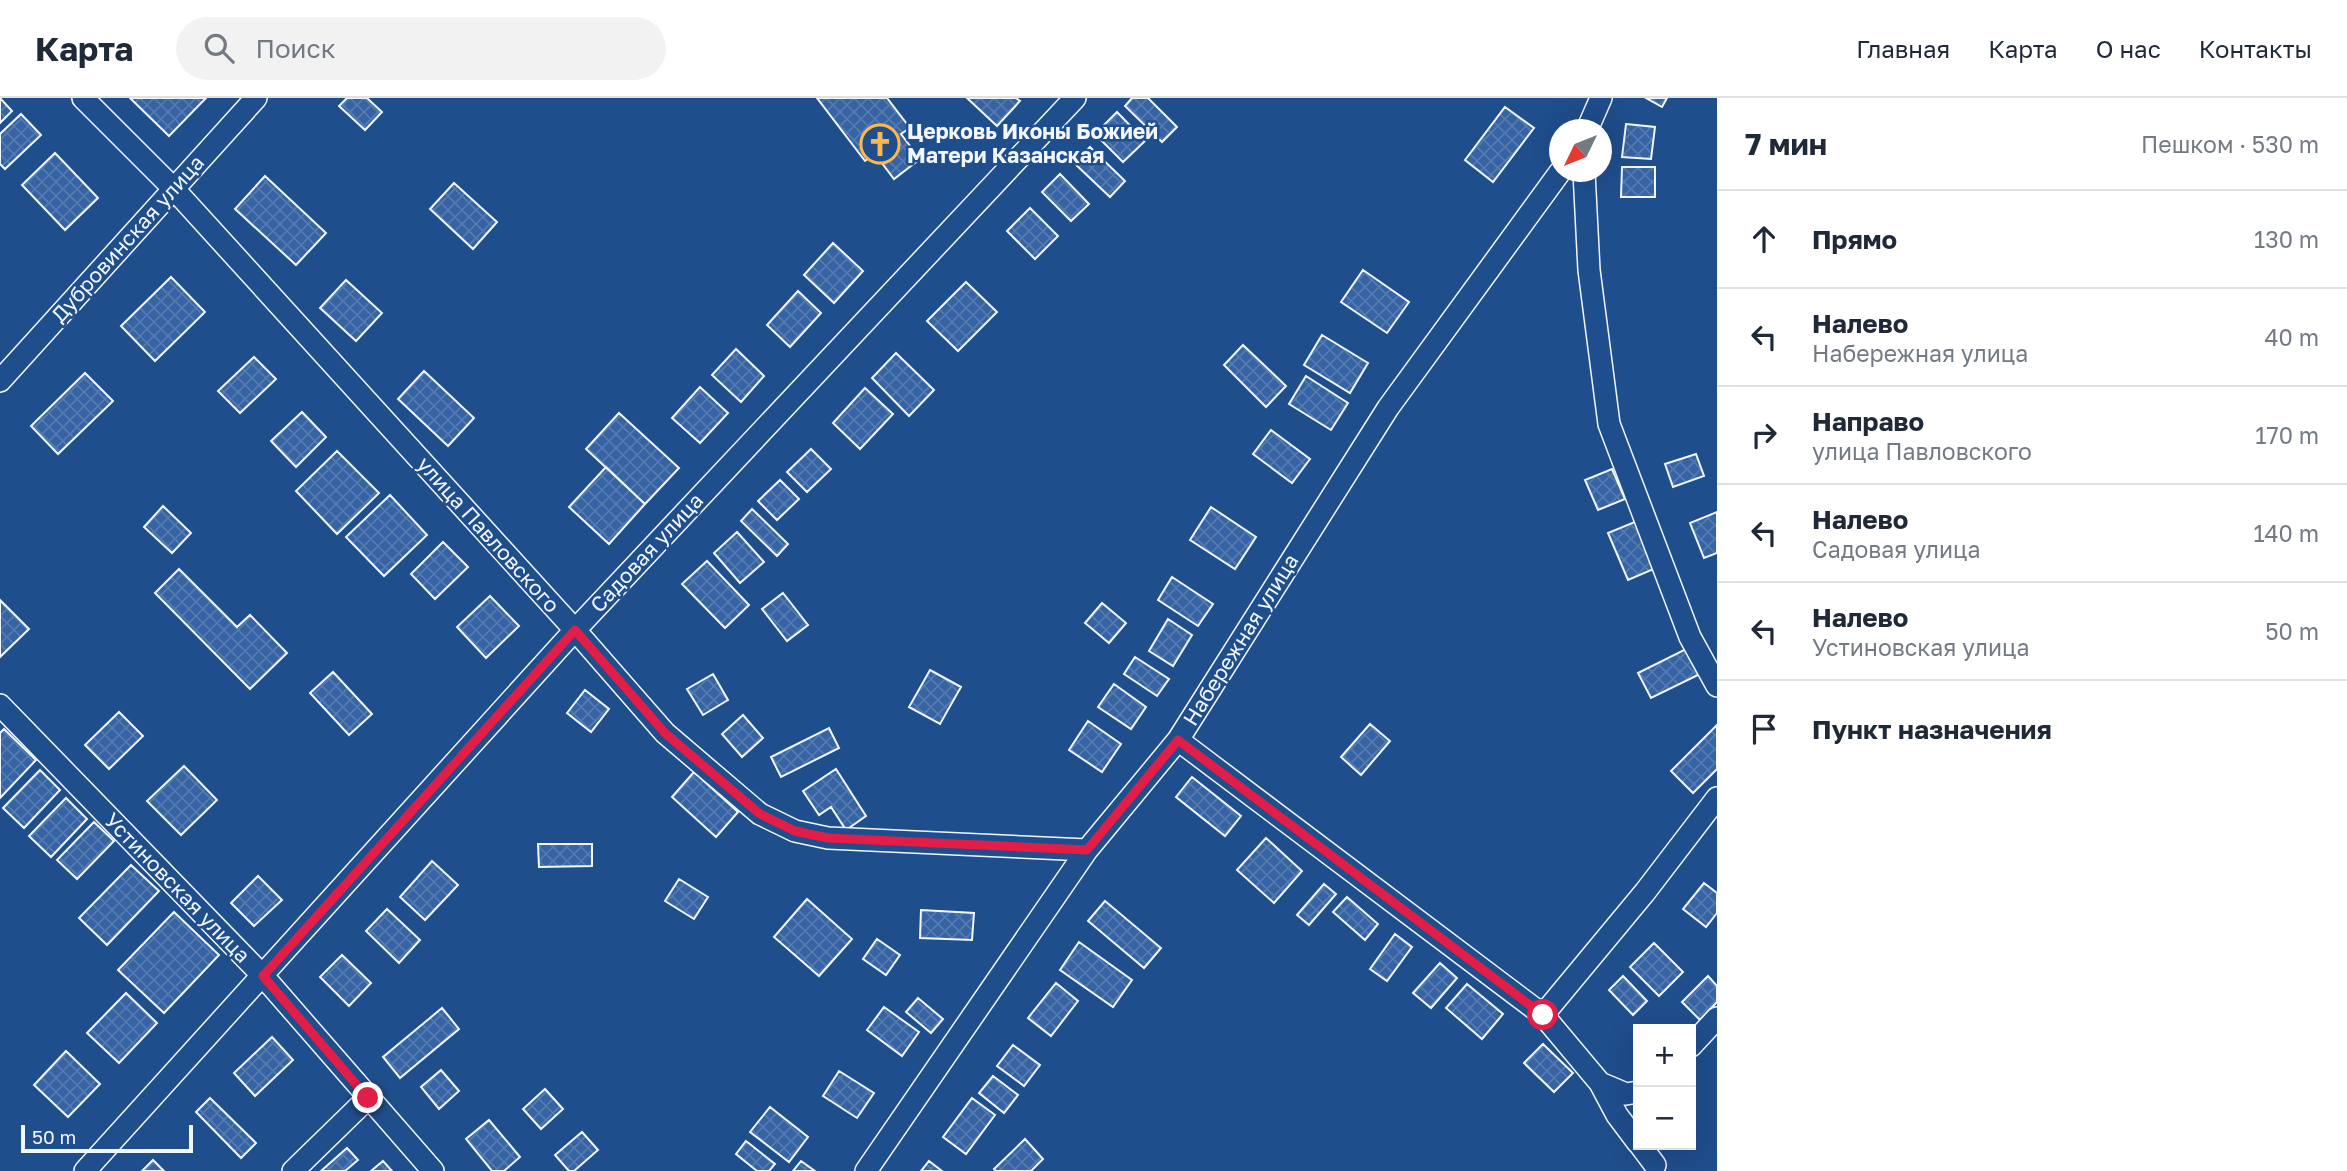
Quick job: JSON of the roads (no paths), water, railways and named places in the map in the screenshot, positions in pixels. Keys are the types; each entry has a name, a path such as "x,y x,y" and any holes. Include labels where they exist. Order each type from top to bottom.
{"street":[{"name":"улица Павловского","path":"83,98 173,188 575,630 665,733 760,814 795,831 828,838 1087,850"},
{"name":"Дубровинская улица","path":"0,381 256,98"},
{"name":"Садовая улица","path":"85,1171 575,630 1074,98"},
{"path":"1592,119 1601,98"},
{"name":"Набережная улица","path":"866,1171 1087,850 1178,740 1388,408 1553,182"},
{"path":"1585,182 1589,270 1609,424 1690,637 1717,686"},
{"name":"Устиновская улица","path":"0,705 263,976 433,1171"},
{"path":"1178,740 1543,1015 1600,1083 1617,1115 1633,1136"},
{"path":"1543,1015 1645,892 1717,798"},
{"path":"1696,1041 1717,1018"},
{"path":"1600,1083 1626,1094 1633,1093"},
{"path":"293,1171 368,1098"},
{"path":"1644,1150 1656,1166"}],"place":[{"name":"Церковь Иконы Божией Матери Казанская","path":"880,144"}]}
